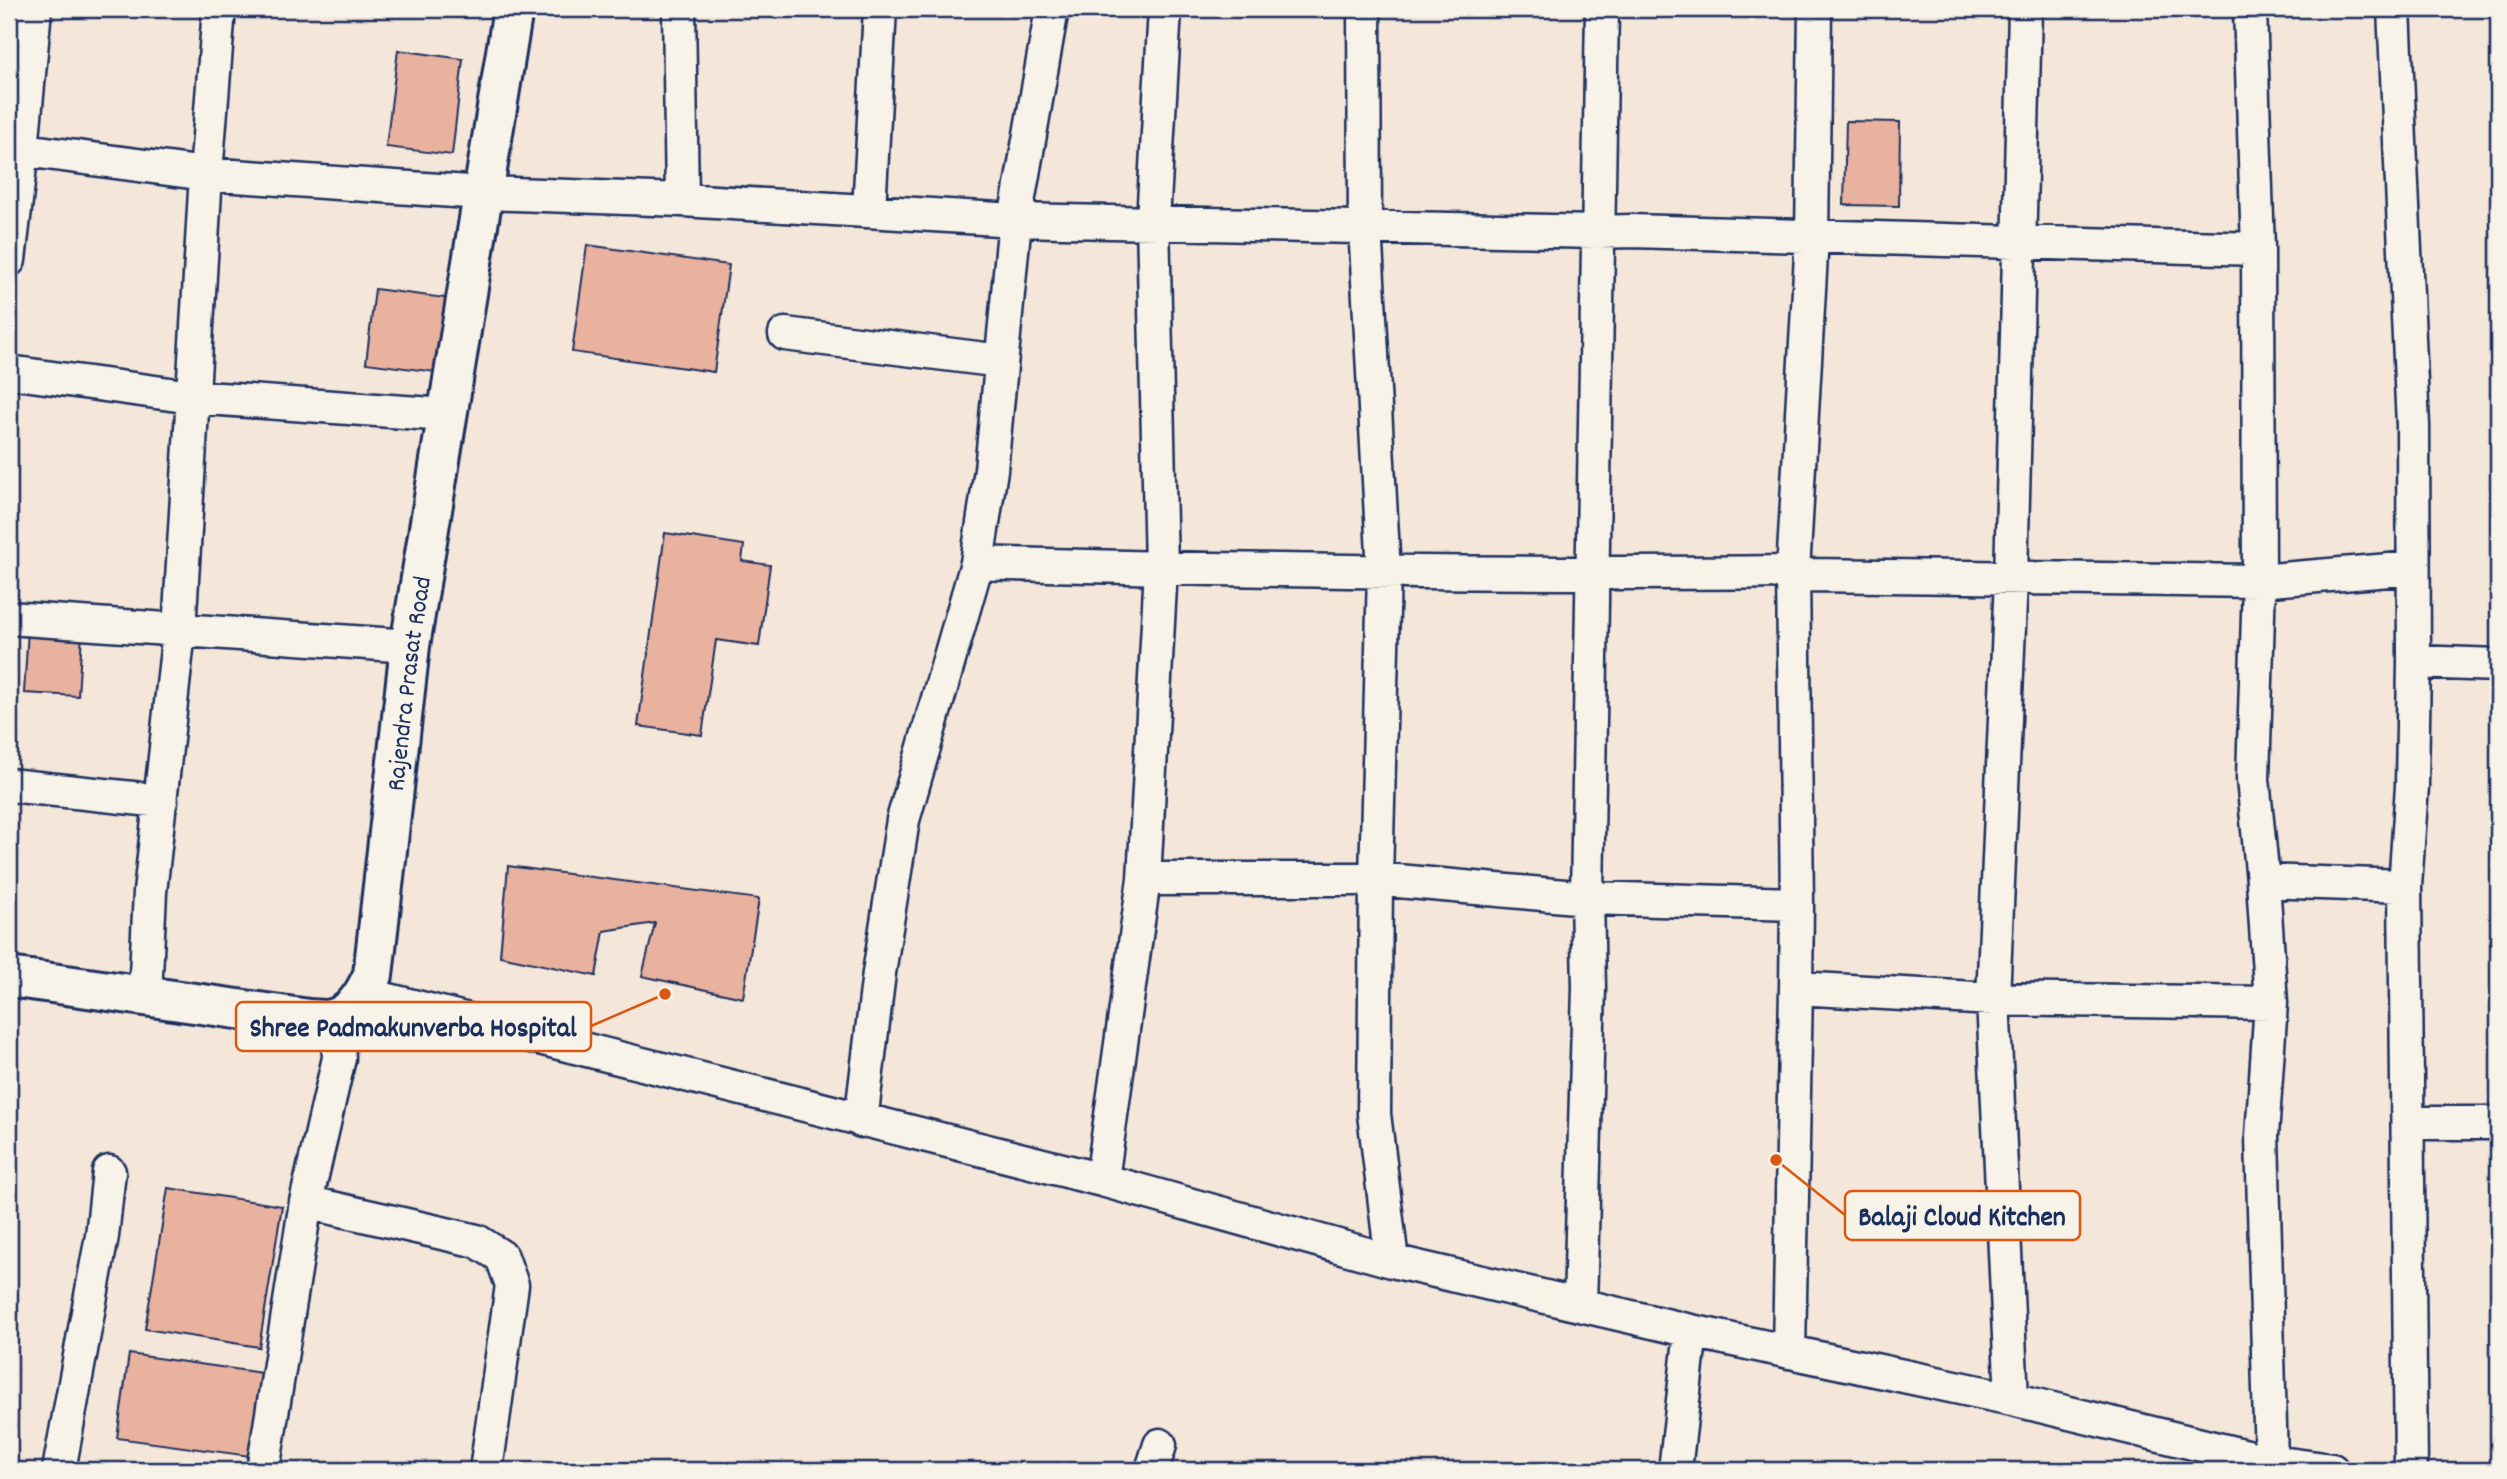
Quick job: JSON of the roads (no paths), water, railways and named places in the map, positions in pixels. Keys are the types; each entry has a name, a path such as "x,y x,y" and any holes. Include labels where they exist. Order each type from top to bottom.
{"street":[{"path":"9,260 16,149 34,9"},
{"path":"145,996 150,892 179,631 206,174 219,9"},
{"name":"Rajendra Prasat Road","path":"365,994 373,975 410,646 513,9"},
{"path":"678,9 682,200"},
{"path":"869,210 880,9"},
{"path":"861,1121 881,960 903,820 977,563 991,470 1015,220 1052,9"},
{"path":"1101,1180 1144,879 1161,568 1153,221 1165,9"},
{"path":"1364,9 1365,226 1384,572 1376,879 1374,1114 1392,1261"},
{"path":"1580,1305 1589,987 1587,898 1602,9"},
{"path":"1789,1352 1797,904 1793,572 1812,237 1815,9"},
{"path":"2012,1399 1993,999 2011,579 2025,9"},
{"path":"2250,9 2258,248 2259,581 2253,779 2271,1003 2262,1136 2271,1462"},
{"path":"2394,9 2411,367 2414,662 2412,786 2405,886 2411,1470"},
{"path":"16,149 206,174 483,193 682,200 1015,220 1631,231 2258,248"},
{"path":"785,334 1001,361"},
{"path":"9,372 192,397 447,415"},
{"path":"977,563 1384,572 1793,572 1807,575 2011,579 2259,581 2413,568"},
{"path":"9,618 410,646"},
{"path":"2414,662 2498,666"},
{"path":"9,785 162,801"},
{"path":"1144,879 1376,879 1587,898 1797,904"},
{"path":"2263,881 2405,886"},
{"path":"9,977 309,1018 333,1019 351,1008 365,994 1101,1180 1392,1261 1691,1331 2012,1399 2271,1462 2332,1470"},
{"path":"1796,988 1993,999 2271,1003"},
{"path":"263,1470 306,1202 339,1058 333,1019"},
{"path":"2408,1123 2498,1122"},
{"path":"59,1470 102,1236 109,1172"},
{"path":"306,1202 477,1241 502,1257 512,1285 486,1470"},
{"path":"1675,1470 1691,1331"}],"place":[{"name":"Shree Padmakunverba Hospital","path":"665,994"},
{"name":"Balaji Cloud Kitchen","path":"1776,1160"}]}
